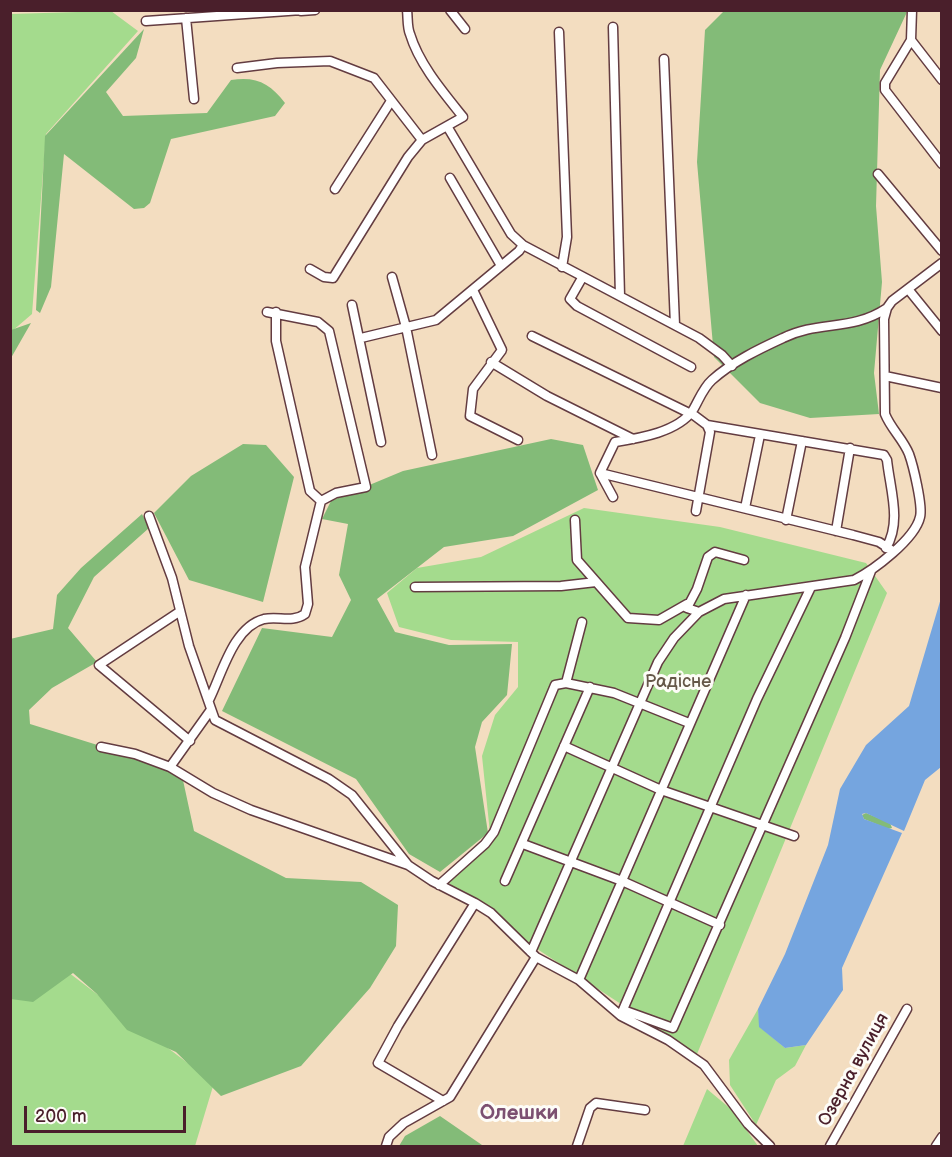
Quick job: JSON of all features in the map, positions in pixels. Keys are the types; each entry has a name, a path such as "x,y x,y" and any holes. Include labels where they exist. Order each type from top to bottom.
{"street":[{"path":"146,21 315,10"},
{"path":"310,269 324,277 333,278 408,157 422,140 463,117 428,69 414,45 409,32 407,10"},
{"path":"450,10 465,29"},
{"path":"912,10 911,40 885,83 885,90 942,164"},
{"path":"186,18 194,99"},
{"path":"613,27 620,296"},
{"path":"559,32 567,237 562,267"},
{"path":"911,40 942,80"},
{"path":"664,59 675,324"},
{"path":"237,68 277,63 330,61 374,78 388,93 391,101 422,140"},
{"path":"335,189 391,101"},
{"path":"447,126 511,234 523,245 582,278 675,324 722,355 732,366"},
{"path":"878,174 942,251"},
{"path":"450,178 500,264"},
{"path":"361,338 436,320 500,264 519,251 523,245"},
{"path":"600,472 615,442 666,430 690,413 711,381 732,366 807,328 852,324 869,319 942,262"},
{"path":"392,277 406,327 432,455"},
{"path":"582,278 570,299 577,306 691,367"},
{"path":"908,288 942,331"},
{"path":"473,290 502,350 472,389 470,416 518,440"},
{"path":"352,305 361,338 381,442"},
{"path":"622,1013 673,1028 720,925 872,571 889,550 914,532 921,516 909,454 891,428 885,414 886,308"},
{"path":"209,700 239,636 248,626 265,619 298,619 305,614 308,604 305,567 321,501 336,493 366,487 335,355 326,327 271,312 310,491 321,501"},
{"path":"532,336 690,413 707,425 878,452 887,460 896,521 889,550"},
{"path":"491,362 547,396 633,439"},
{"path":"885,376 942,388"},
{"path":"696,511 710,432 707,425"},
{"path":"745,508 760,435"},
{"path":"786,520 802,441"},
{"path":"836,531 850,448"},
{"path":"600,472 879,542 889,550"},
{"path":"600,472 613,497"},
{"path":"149,516 172,578 179,612 209,700 210,711 215,720 329,779 352,795 408,865"},
{"path":"575,520 577,560 628,618 634,620 659,620 687,604 698,589 711,554 715,552 744,560"},
{"path":"386,1146 389,1137 404,1123 450,1097 533,955 640,704 663,654 674,638 699,612 724,599 854,580 872,571"},
{"path":"415,587 561,586 596,582"},
{"path":"622,1013 757,699 811,587"},
{"path":"579,980 746,595"},
{"path":"687,604 687,608 699,612"},
{"path":"179,612 99,665 190,741"},
{"path":"566,683 582,622"},
{"path":"439,885 486,844 494,832 555,685 566,683 590,687 689,723"},
{"path":"505,881 590,687"},
{"path":"170,767 210,711"},
{"path":"564,746 661,790 794,836"},
{"path":"100,747 135,754 170,767 213,792 251,810 408,865 439,885 475,903 491,913 533,955 579,980 622,1013 668,1040 704,1065 748,1124 770,1146"},
{"path":"523,844 671,901 720,925"},
{"path":"443,1101 378,1063 398,1026 475,903"},
{"name":"Озерна вулиця","path":"831,1146 907,1009"},
{"path":"577,1146 590,1108 596,1104 645,1110"},
{"path":"936,1146 942,1137"}],"green space":[{"path":"111,11 138,31 46,134 32,314 11,332 10,14"},
{"path":"724,11 907,12 880,70 876,206 882,282 874,373 879,414 810,418 760,403 714,357 697,162 705,30"},
{"path":"144,29 136,58 106,92 123,116 207,113 231,80 240,79 255,80 268,86 285,103 275,116 171,139 150,203 144,208 134,209 64,154 51,287 40,313 36,310 45,136"},
{"path":"31,323 11,358 11,330"},
{"path":"551,439 583,445 598,490 513,536 444,547 377,599 395,632 449,645 512,644 507,695 482,722 475,747 488,833 440,872 409,854 356,779 222,711 262,628 332,637 351,600 339,575 348,524 322,519 331,501 403,471"},
{"path":"243,444 266,445 294,477 263,602 189,580 154,513 191,476"},
{"name":"Радісне","path":"584,508 720,527 866,563 887,593 697,1054 528,943 442,878 490,833 482,756 495,715 518,687 518,642 451,640 399,627 387,593 417,568 481,557"},
{"path":"142,514 149,528 94,577 68,628 97,662 52,688 29,710 30,724 181,771 194,831 286,878 361,882 398,905 396,946 370,988 301,1066 221,1096 176,1052 127,1030 97,994 73,973 33,1002 11,999 10,639 53,629 57,595 81,568"},
{"path":"866,813 890,823 892,828 888,829 864,819 862,815"},
{"path":"10,928 214,1083 195,1146 11,1146"},
{"path":"758,1009 760,1027 785,1048 806,1045 795,1066 776,1080 756,1125 730,1085 729,1060"},
{"path":"707,1089 732,1110 758,1146 683,1146"},
{"path":"440,1116 483,1146 399,1146 405,1136"}],"water":[{"path":"941,598 941,767 925,780 904,831 866,813 862,814 864,819 902,833 842,968 843,990 806,1045 785,1048 759,1027 758,1009 785,954 828,845 840,789 866,745 909,706"}],"district":[{"name":"Олешки","path":"519,1114"}]}
